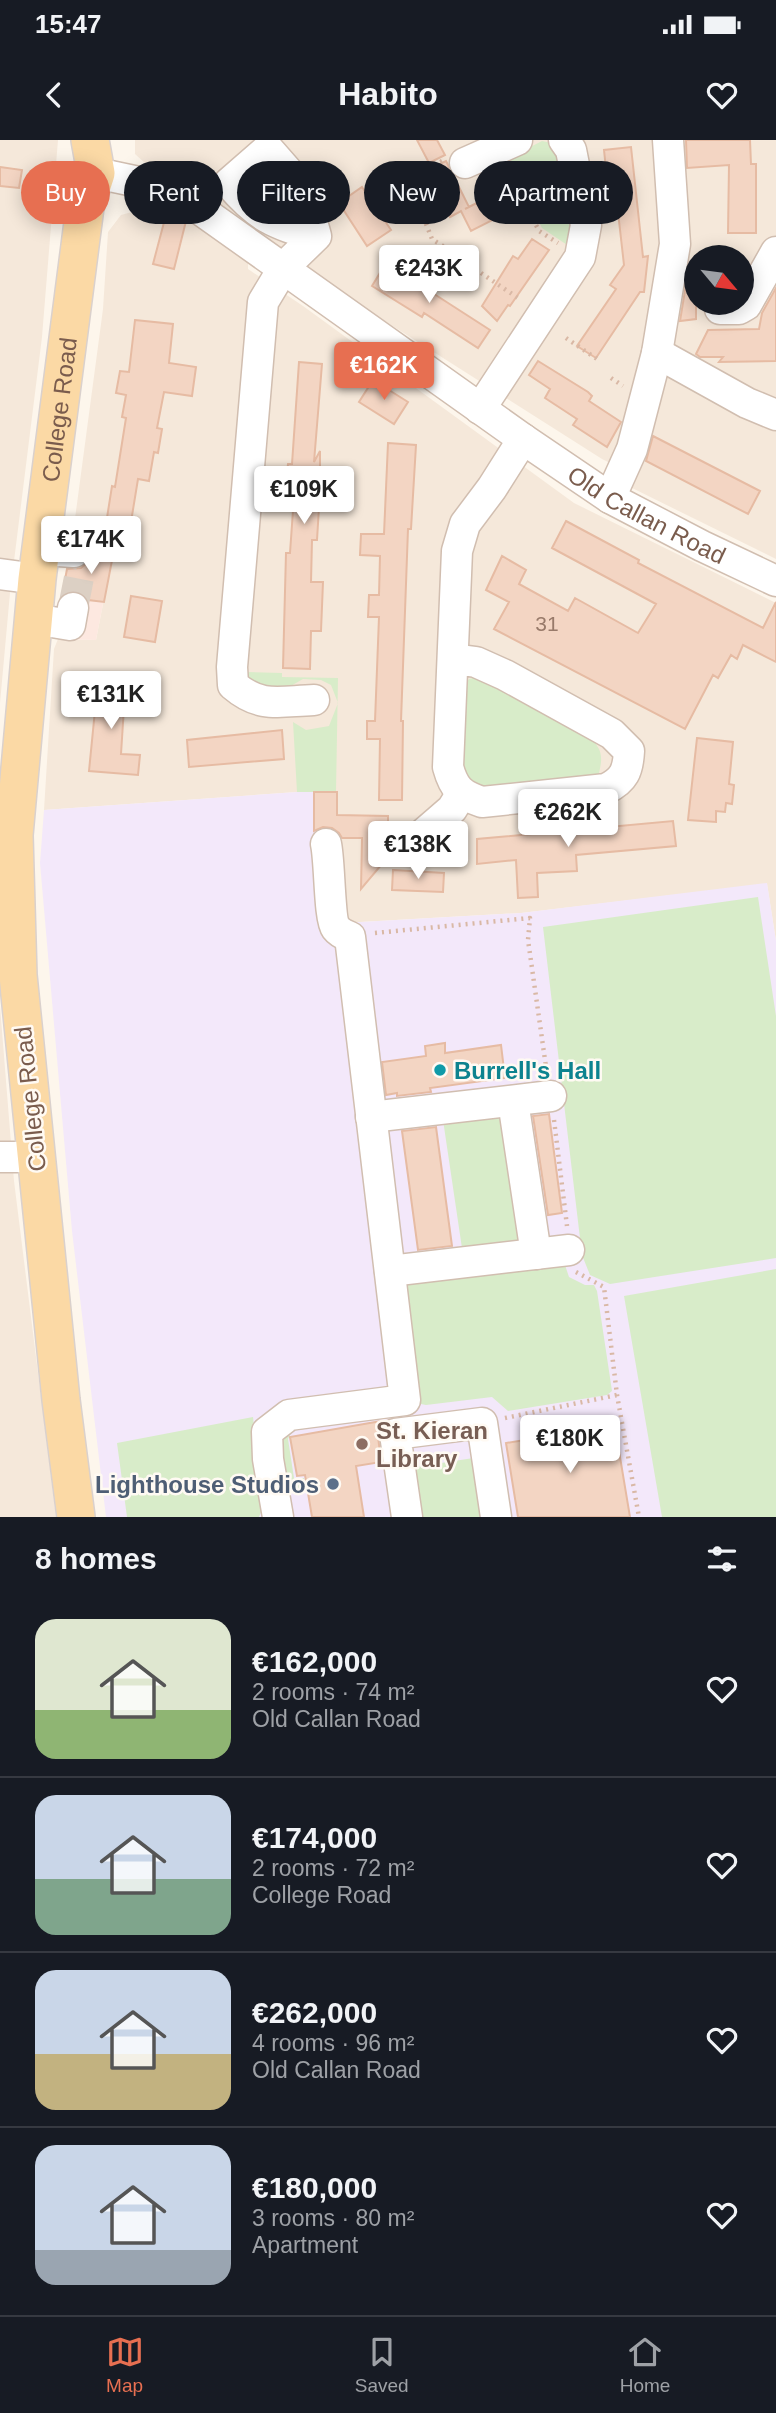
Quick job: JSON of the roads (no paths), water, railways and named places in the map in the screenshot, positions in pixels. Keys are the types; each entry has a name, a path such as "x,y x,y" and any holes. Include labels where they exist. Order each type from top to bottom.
{"main road":[{"name":"College Road","path":"76,1517 36,1157 7,835 34,619 51,560 85,207 93,156"}],"street":[{"path":"463,159 517,140"},
{"path":"480,408 580,257 586,225 571,150 564,140"},
{"path":"610,498 632,449 657,353 675,244 668,140"},
{"name":"Old Callan Road","path":"93,156 148,184 183,198 220,222 610,498 776,581"},
{"path":"314,700 261,702 247,697 233,685 232,676 263,302 284,267 316,236"},
{"path":"754,291 776,252"},
{"path":"657,353 747,403 776,415"},
{"path":"453,659 476,662 505,675 612,734 629,751 628,769 619,783 606,789 482,802 465,796 452,782 448,767 457,551 465,524 523,439"},
{"path":"0,574 51,560"},
{"path":"34,619 70,625 73,608"},
{"path":"422,835 452,809 462,793"},
{"path":"326,844 330,860 332,920 337,930 350,937 411,1432"},
{"path":"372,1117 551,1096"},
{"path":"513,1101 536,1254"},
{"path":"0,1157 36,1157"},
{"path":"390,1271 569,1250"},
{"path":"278,1517 268,1459 267,1432 289,1415 405,1400"},
{"path":"407,1517 395,1434 482,1423 496,1517"}],"tunnel":[{"path":"73,608 83,557 74,552"}],"place":[{"name":"Burrell's Hall","path":"440,1070"},
{"name":"St. Kieran Library","path":"362,1444"},
{"name":"Lighthouse Studios","path":"333,1484"}]}
